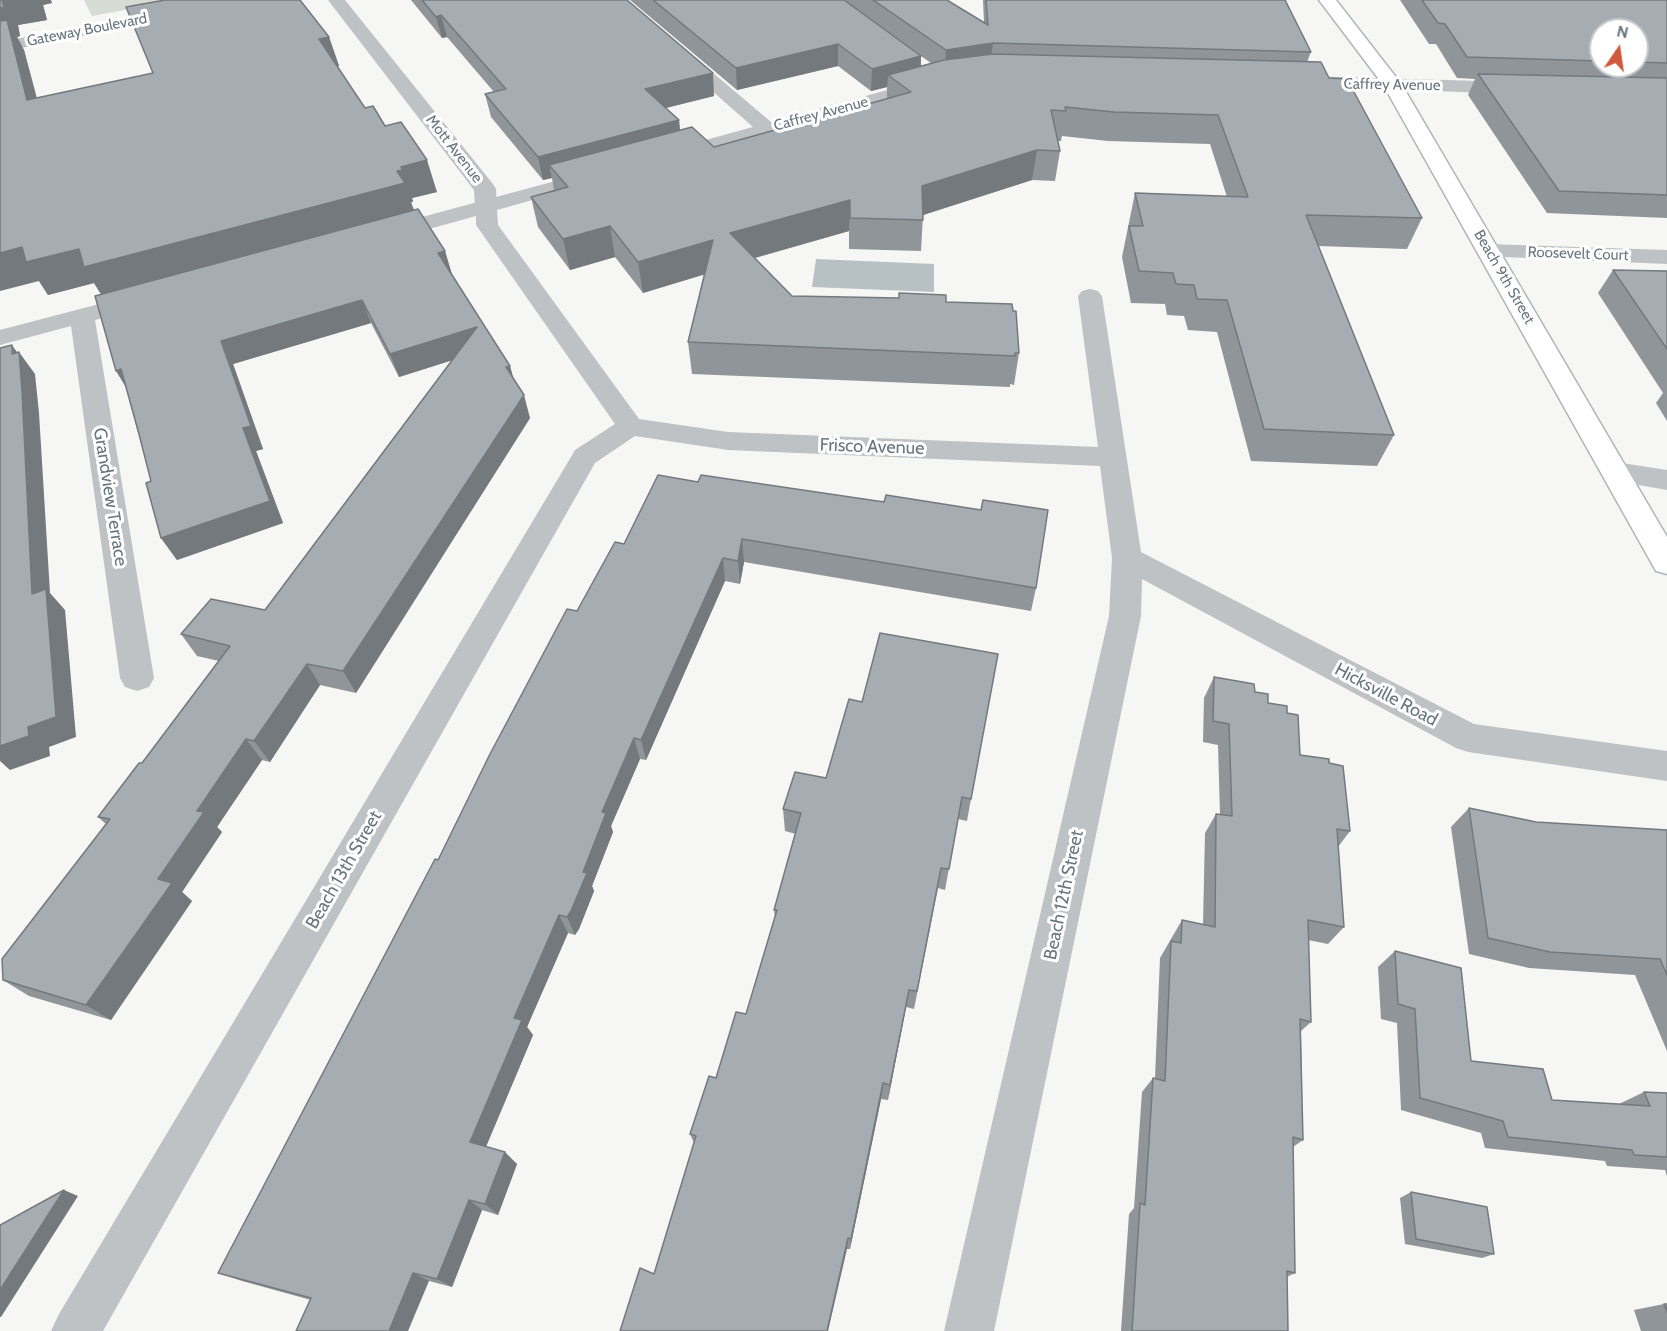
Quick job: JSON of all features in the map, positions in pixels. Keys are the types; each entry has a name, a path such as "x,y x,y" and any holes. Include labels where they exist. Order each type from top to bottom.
{"main road":[{"name":"Beach 9th Street","path":"1327,0 1393,85 1667,563"}],"street":[{"name":"Gateway Boulevard","path":"0,47 245,0"},
{"name":"Mott Avenue","path":"336,0 485,189 487,225 630,426"},
{"path":"617,0 767,129"},
{"name":"Caffrey Avenue","path":"653,161 945,81 918,66"},
{"name":"Caffrey Avenue","path":"1283,82 1536,88"},
{"path":"356,242 619,170"},
{"name":"Roosevelt Court","path":"1490,251 1667,257"},
{"path":"0,338 162,294"},
{"name":"Beach 12th Street","path":"969,1331 1125,616 1127,558 1090,296"},
{"name":"Grandview Terrace","path":"82,316 137,678"},
{"name":"Frisco Avenue","path":"630,426 729,441 1114,457"},
{"name":"Beach 13th Street","path":"76,1331 585,457 630,426"},
{"path":"1615,472 1667,480"},
{"name":"Hicksville Road","path":"1127,558 1468,738 1667,766"}],"shaded area":[{"path":"84,0 178,0 92,16"},
{"path":"816,259 934,264 934,292 812,287"}],"building":[{"path":"0,0 2,0 4,7 0,8"},
{"path":"165,0 300,0 329,37 319,39 365,108 373,106 385,126 401,122 427,160 401,167 403,170 397,171 405,183 84,267 79,249 26,262 22,247 0,253 0,21 7,20 27,100 153,73 126,7"},
{"path":"422,0 627,0 713,73 645,89 679,120 538,157 485,94 506,89 441,15 436,17"},
{"path":"653,0 844,0 921,56 872,69 838,44 736,68"},
{"path":"873,0 947,0 988,25 986,0 1285,0 1311,52 993,43 946,50"},
{"path":"1422,0 1667,0 1667,63 1649,62 1649,18 1589,18 1589,61 1467,57 1445,24 1438,23"},
{"path":"993,54 1321,62 1329,78 1347,79 1422,218 1306,215 1394,435 1264,429 1227,300 1197,299 1194,285 1176,284 1173,273 1139,271 1129,226 1143,226 1135,193 1248,197 1218,115 1114,112 1065,107 1066,111 1051,110 1060,151 1037,150 922,186 923,220 850,218 850,200 730,233 792,296 899,298 899,293 946,295 946,302 1012,304 1013,311 1016,311 1019,353 1015,353 1015,356 688,342 713,240 638,262 610,226 563,239 531,197 568,187 549,165 692,127 714,147 911,92 888,75 944,60"},
{"path":"1478,74 1667,78 1667,195 1559,191"},
{"path":"418,209 445,251 438,253 510,366 506,367 524,395 343,671 307,664 254,741 246,739 197,811 204,812 158,879 172,883 86,1005 3,980 2,959 110,819 98,817 139,763 142,763 230,646 181,634 211,599 265,610 477,327 390,354 362,300 221,341 251,426 243,428 270,501 161,538 146,483 151,481 139,434 121,369 116,371 95,296"},
{"path":"1613,270 1667,271 1667,349"},
{"path":"12,345 12,354 19,352 32,594 46,589 56,717 28,727 29,736 0,746 0,348"},
{"path":"658,475 698,482 701,475 884,502 886,495 981,510 983,500 1048,510 1036,588 742,539 738,561 723,558 641,740 634,738 602,812 606,813 583,872 587,873 571,911 567,917 559,915 514,1018 522,1020 470,1142 505,1152 485,1204 469,1200 437,1279 413,1273 389,1331 296,1331 311,1298 218,1273 435,859 438,860 490,754 567,609 577,611 615,542 624,544"},
{"path":"880,633 998,654 971,799 962,797 949,869 941,868 917,991 909,990 890,1085 883,1083 851,1239 848,1238 827,1331 620,1331 640,1268 654,1274 696,1136 690,1134 709,1076 716,1078 736,1012 746,1014 777,910 774,910 801,813 783,809 795,772 826,778 849,699 862,702"},
{"path":"1214,677 1254,684 1255,692 1268,694 1268,703 1287,706 1287,713 1298,715 1300,755 1329,759 1329,763 1343,766 1350,831 1337,829 1344,927 1308,920 1311,1022 1300,1019 1303,1140 1293,1137 1295,1273 1287,1271 1288,1331 1132,1331 1140,1203 1145,1205 1153,1078 1165,1081 1171,941 1181,943 1182,920 1215,927 1216,814 1232,816 1229,724 1213,721"},
{"path":"1469,808 1536,822 1667,830 1667,975 1660,959 1550,952 1488,938"},
{"path":"1395,951 1461,968 1471,1061 1543,1069 1552,1100 1650,1106 1644,1092 1667,1093 1667,1157 1634,1155 1632,1150 1508,1137 1503,1121 1420,1098 1415,1009 1398,1004"},
{"path":"64,1190 0,1290 0,1225"},
{"path":"1411,1192 1487,1207 1494,1254 1416,1239"}]}
